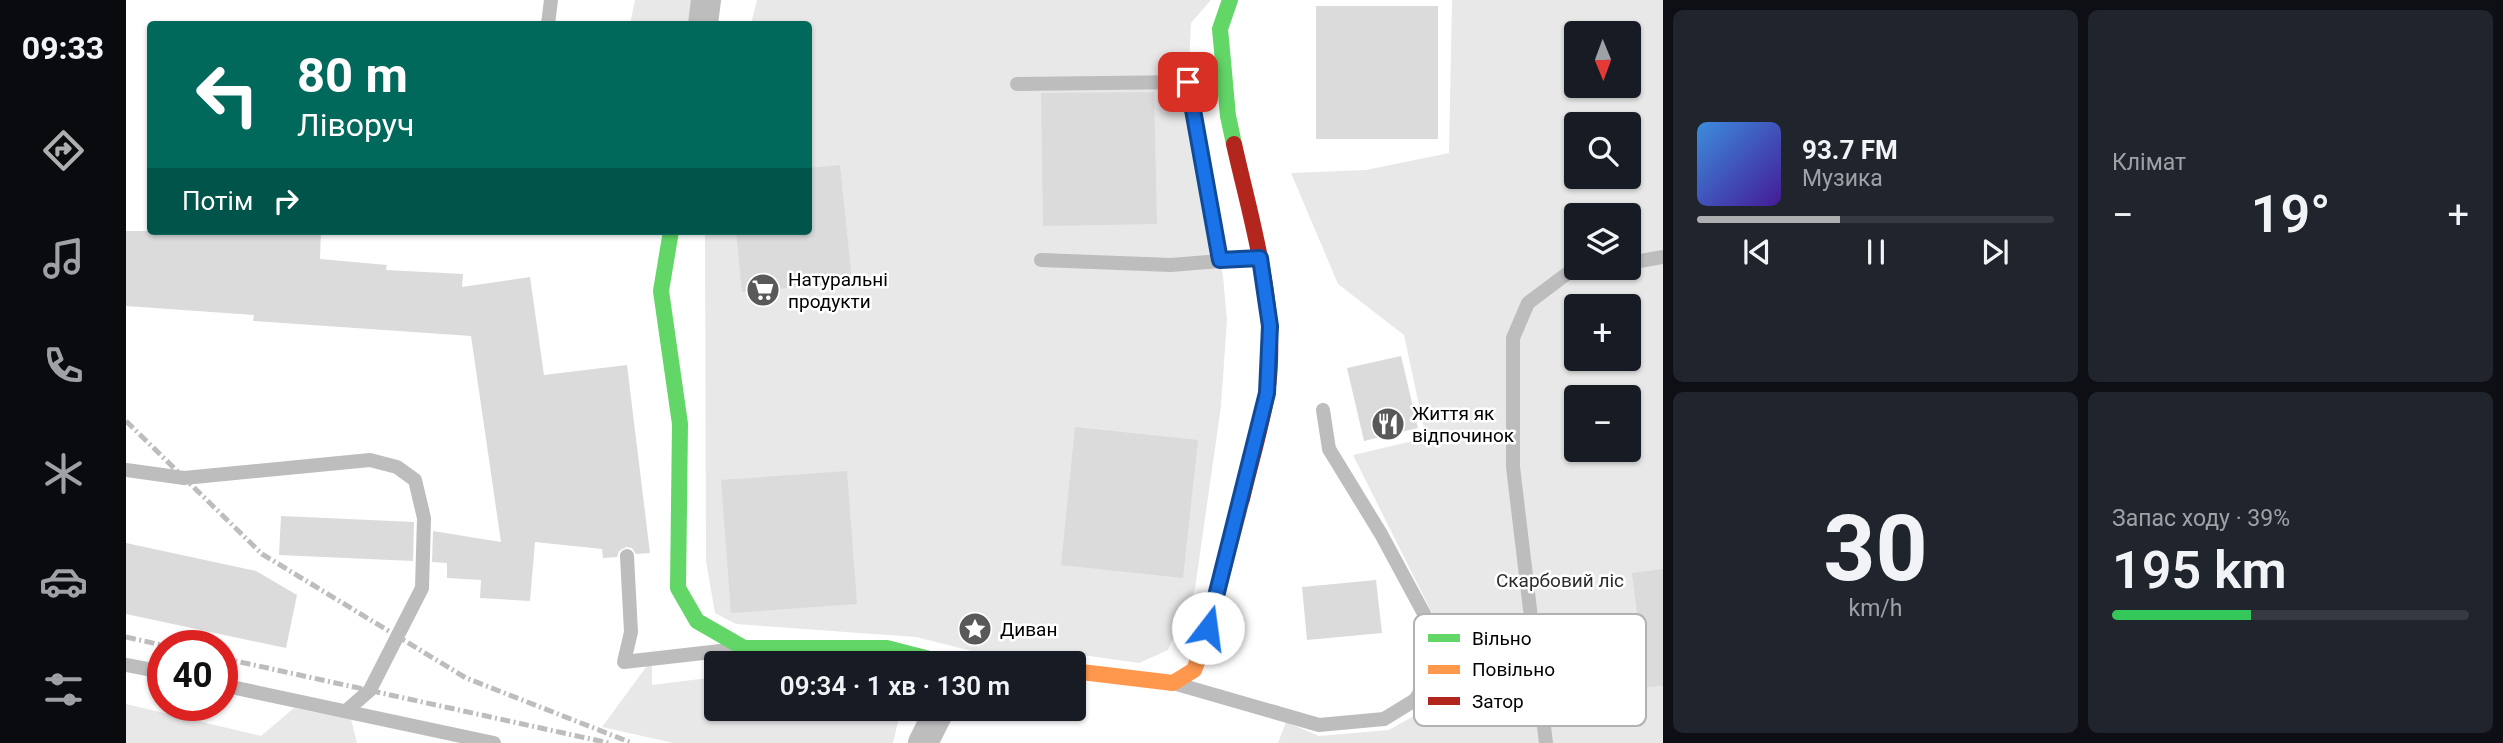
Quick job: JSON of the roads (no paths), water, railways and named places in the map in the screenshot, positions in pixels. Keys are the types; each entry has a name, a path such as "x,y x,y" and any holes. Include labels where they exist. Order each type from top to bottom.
{"street":[{"path":"703,21 706,0"},
{"path":"1086,673 1173,683 1194,670 1203,648 1267,393 1270,326 1260,258 1228,116 1220,29 1230,0"},
{"path":"670,235 661,290 680,424 678,588 697,621 744,648 887,648 899,651"},
{"path":"923,743 934,721"}],"lane":[{"path":"548,21 551,0"},
{"path":"1017,84 1188,82 1220,260"},
{"path":"1641,261 1663,257"},
{"path":"1041,260 1171,265 1260,258"},
{"path":"1531,614 1513,467 1513,338 1528,303 1564,276"},
{"path":"1323,410 1329,449 1381,534 1424,614"},
{"path":"126,470 184,478 370,460 397,467 415,480 424,518 422,588 370,691 346,711"},
{"path":"626,556 631,632 624,662 744,648"},
{"path":"126,665 147,670"},
{"path":"1173,683 1319,725 1384,719 1414,701"},
{"path":"238,688 494,743"}],"railway":[{"path":"126,421 262,554 466,678 632,743"},
{"path":"126,637 147,642"},
{"path":"238,662 609,743"}],"place":[{"name":"Натуральні продукти","path":"763,290"},
{"name":"Життя як відпочинок","path":"1388,424"},
{"name":"Диван","path":"975,629"}],"park label":[{"name":"Скарбовий ліс","path":"1560,580"}]}
